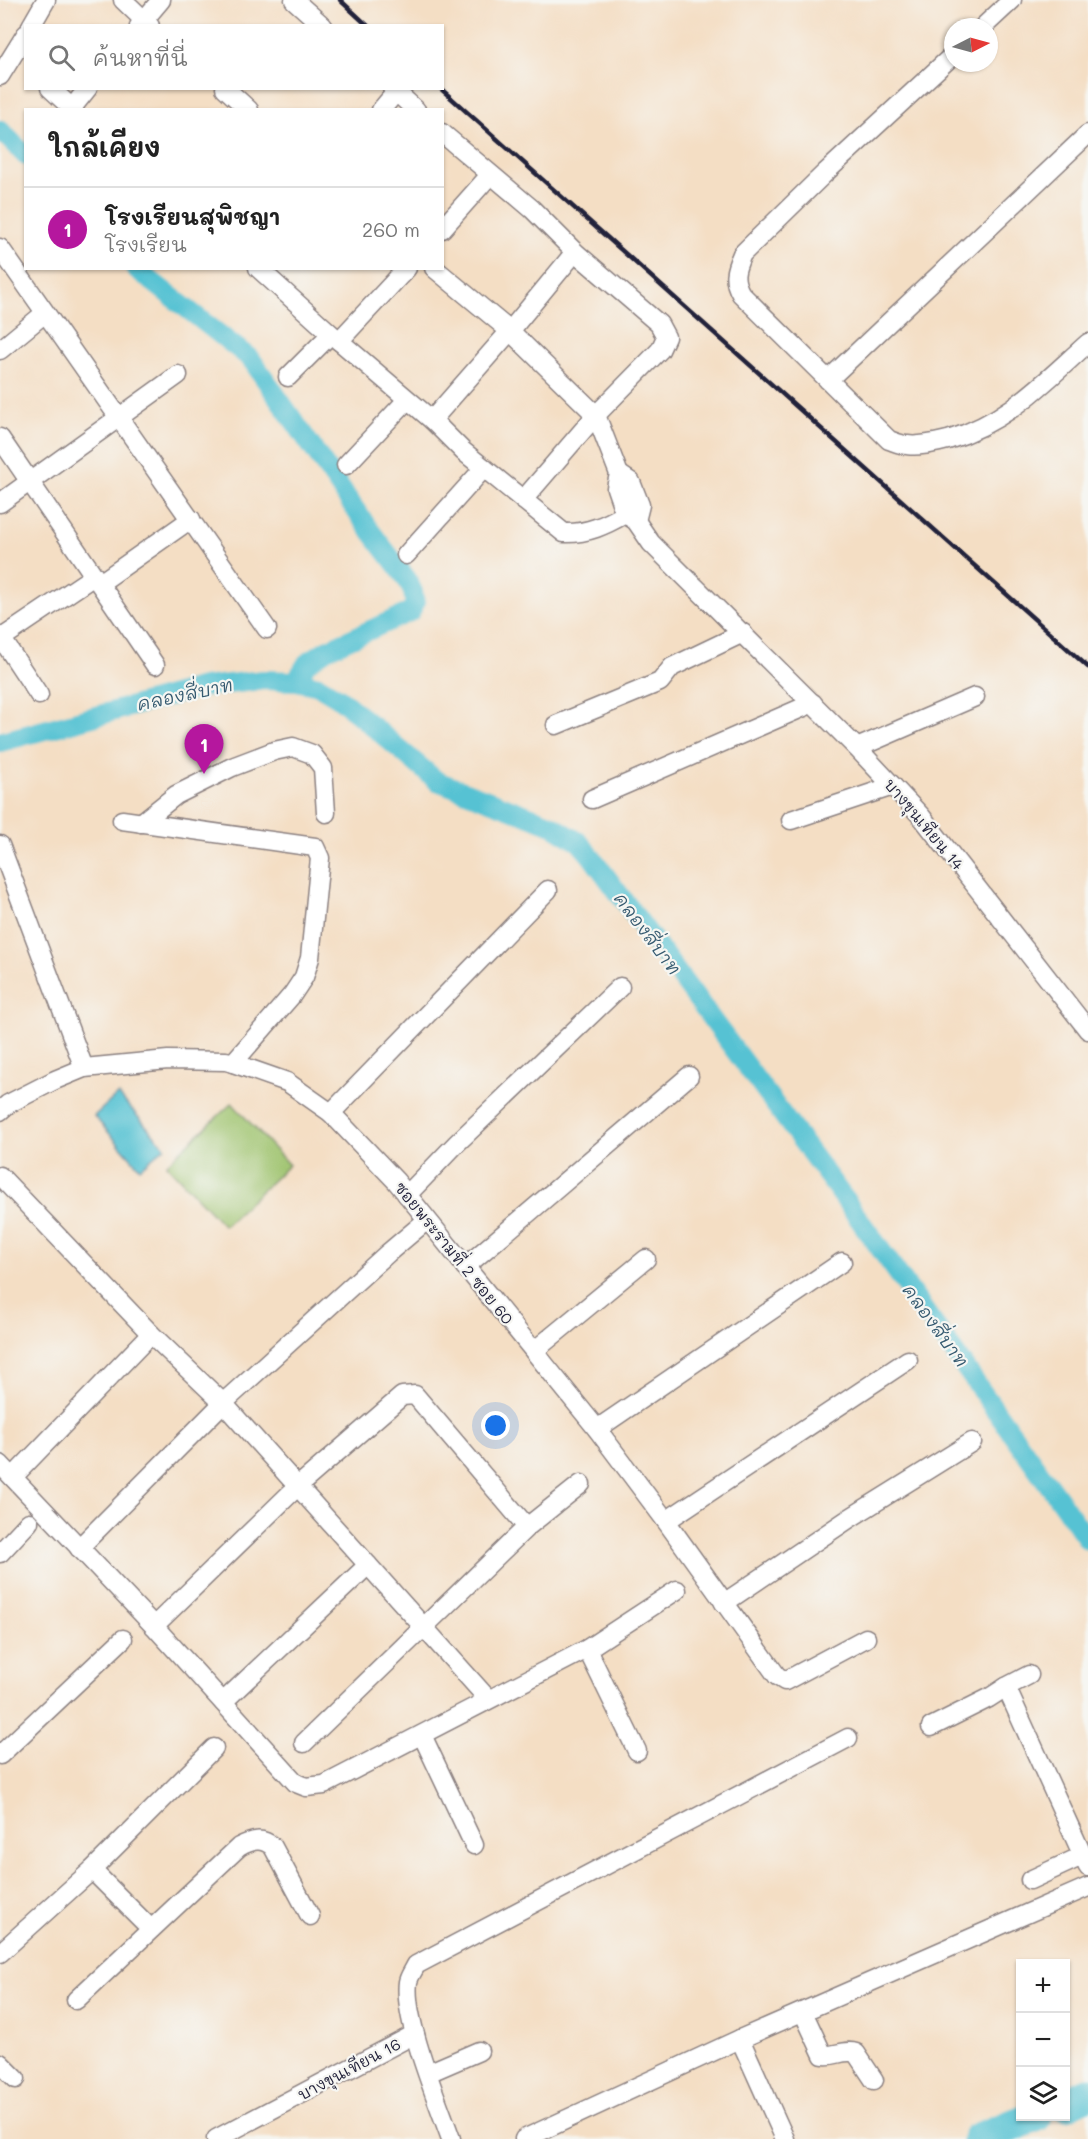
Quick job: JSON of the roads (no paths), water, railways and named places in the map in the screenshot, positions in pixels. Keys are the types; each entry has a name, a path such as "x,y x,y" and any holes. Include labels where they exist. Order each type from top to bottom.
{"street":[{"path":"32,24 46,0"},
{"path":"123,0 144,24 161,0"},
{"path":"993,18 1012,0"},
{"path":"299,12 320,24"},
{"path":"0,76 19,62 24,42"},
{"path":"944,63 742,254 735,269 734,282 741,294 889,441 908,446 934,444 982,427 1011,410 1088,343"},
{"path":"52,90 72,108"},
{"path":"74,108 87,90"},
{"path":"382,108 394,90 414,108"},
{"path":"232,96 247,108"},
{"path":"828,381 1088,134"},
{"path":"444,135 532,209 575,252 659,324 666,337 660,350 596,415 523,500"},
{"path":"444,227 490,175"},
{"path":"0,248 267,629"},
{"path":"432,420 575,252"},
{"path":"260,270 335,338 432,420 463,451 564,534 574,534 634,521"},
{"path":"288,377 335,338 405,270"},
{"path":"436,270 510,331 596,415"},
{"path":"0,350 45,313"},
{"path":"0,503 178,375"},
{"path":"346,465 408,400"},
{"name":"บางขุนเทียน 14","path":"596,415 619,474 616,488 634,521 651,543 858,748 921,816 1088,1030"},
{"path":"0,438 155,665"},
{"path":"406,555 484,468"},
{"path":"39,695 1,637 191,519"},
{"path":"556,725 660,682 672,667 743,633"},
{"path":"858,748 975,697"},
{"path":"592,799 813,703"},
{"path":"233,1063 292,995 303,977 310,958 319,852 315,847 131,821 232,767 274,751 293,747 312,754 323,768 326,813"},
{"path":"791,820 893,786"},
{"path":"0,845 84,1068"},
{"path":"332,1113 548,890"},
{"path":"407,1195 457,1143 620,987"},
{"name":"ซอยพระรามที่ 2 ซอย 60","path":"0,1111 8,1104 84,1068 168,1060 226,1061 287,1082 332,1113 407,1195 597,1429 777,1676 785,1681 866,1638"},
{"path":"465,1267 689,1076"},
{"path":"0,1176 151,1334 223,1403 488,1699"},
{"path":"79,1548 223,1403 388,1252 427,1220"},
{"path":"534,1351 646,1259"},
{"path":"597,1429 843,1262"},
{"path":"151,1334 6,1470 154,1626 296,1783 306,1787 324,1785 587,1649 677,1590"},
{"path":"666,1521 908,1360"},
{"path":"154,1626 297,1487 402,1396 411,1394 417,1398 526,1527"},
{"path":"724,1603 850,1518 972,1442"},
{"path":"304,1743 526,1527 581,1484"},
{"path":"0,1553 29,1522"},
{"path":"223,1702 368,1565"},
{"path":"0,1755 123,1639"},
{"path":"587,1649 637,1751"},
{"path":"931,1726 989,1698 1029,1675"},
{"path":"1006,1687 1085,1861 1030,1880"},
{"path":"422,1735 474,1845"},
{"path":"415,2034 408,1981 416,1965 848,1738"},
{"path":"0,1953 92,1870 214,1748"},
{"path":"76,2000 239,1847 258,1840 273,1848 310,1916"},
{"path":"92,1870 151,1929"},
{"path":"524,2139 740,2039 1088,1887"},
{"path":"803,2012 823,2055 830,2056 851,2051 856,2053 874,2080"},
{"name":"บางขุนเทียน 16","path":"216,2139 415,2034 451,2139"},
{"path":"740,2039 784,2139"},
{"path":"428,2073 479,2051"},
{"path":"0,2063 16,2079"}],"water":[{"path":"118,1094 165,1147 140,1168 94,1116"}],"waterway":[{"path":"0,130 24,154"},
{"path":"138,270 251,359 366,525 407,579 413,592 415,603 410,612 326,650 307,663 296,681"},
{"name":"คลองสี่บาท","path":"0,742 203,687 263,680 296,681 319,686 339,698 437,781 550,824 579,842 841,1194 1088,1540"},
{"path":"1070,2102 1088,2093"},
{"path":"978,2139 1023,2121"}],"railway":[{"path":"340,0 366,24"},
{"path":"442,90 1088,667"}],"place":[{"name":"โรงเรียนสุพิชญา","path":"204,774"}]}
